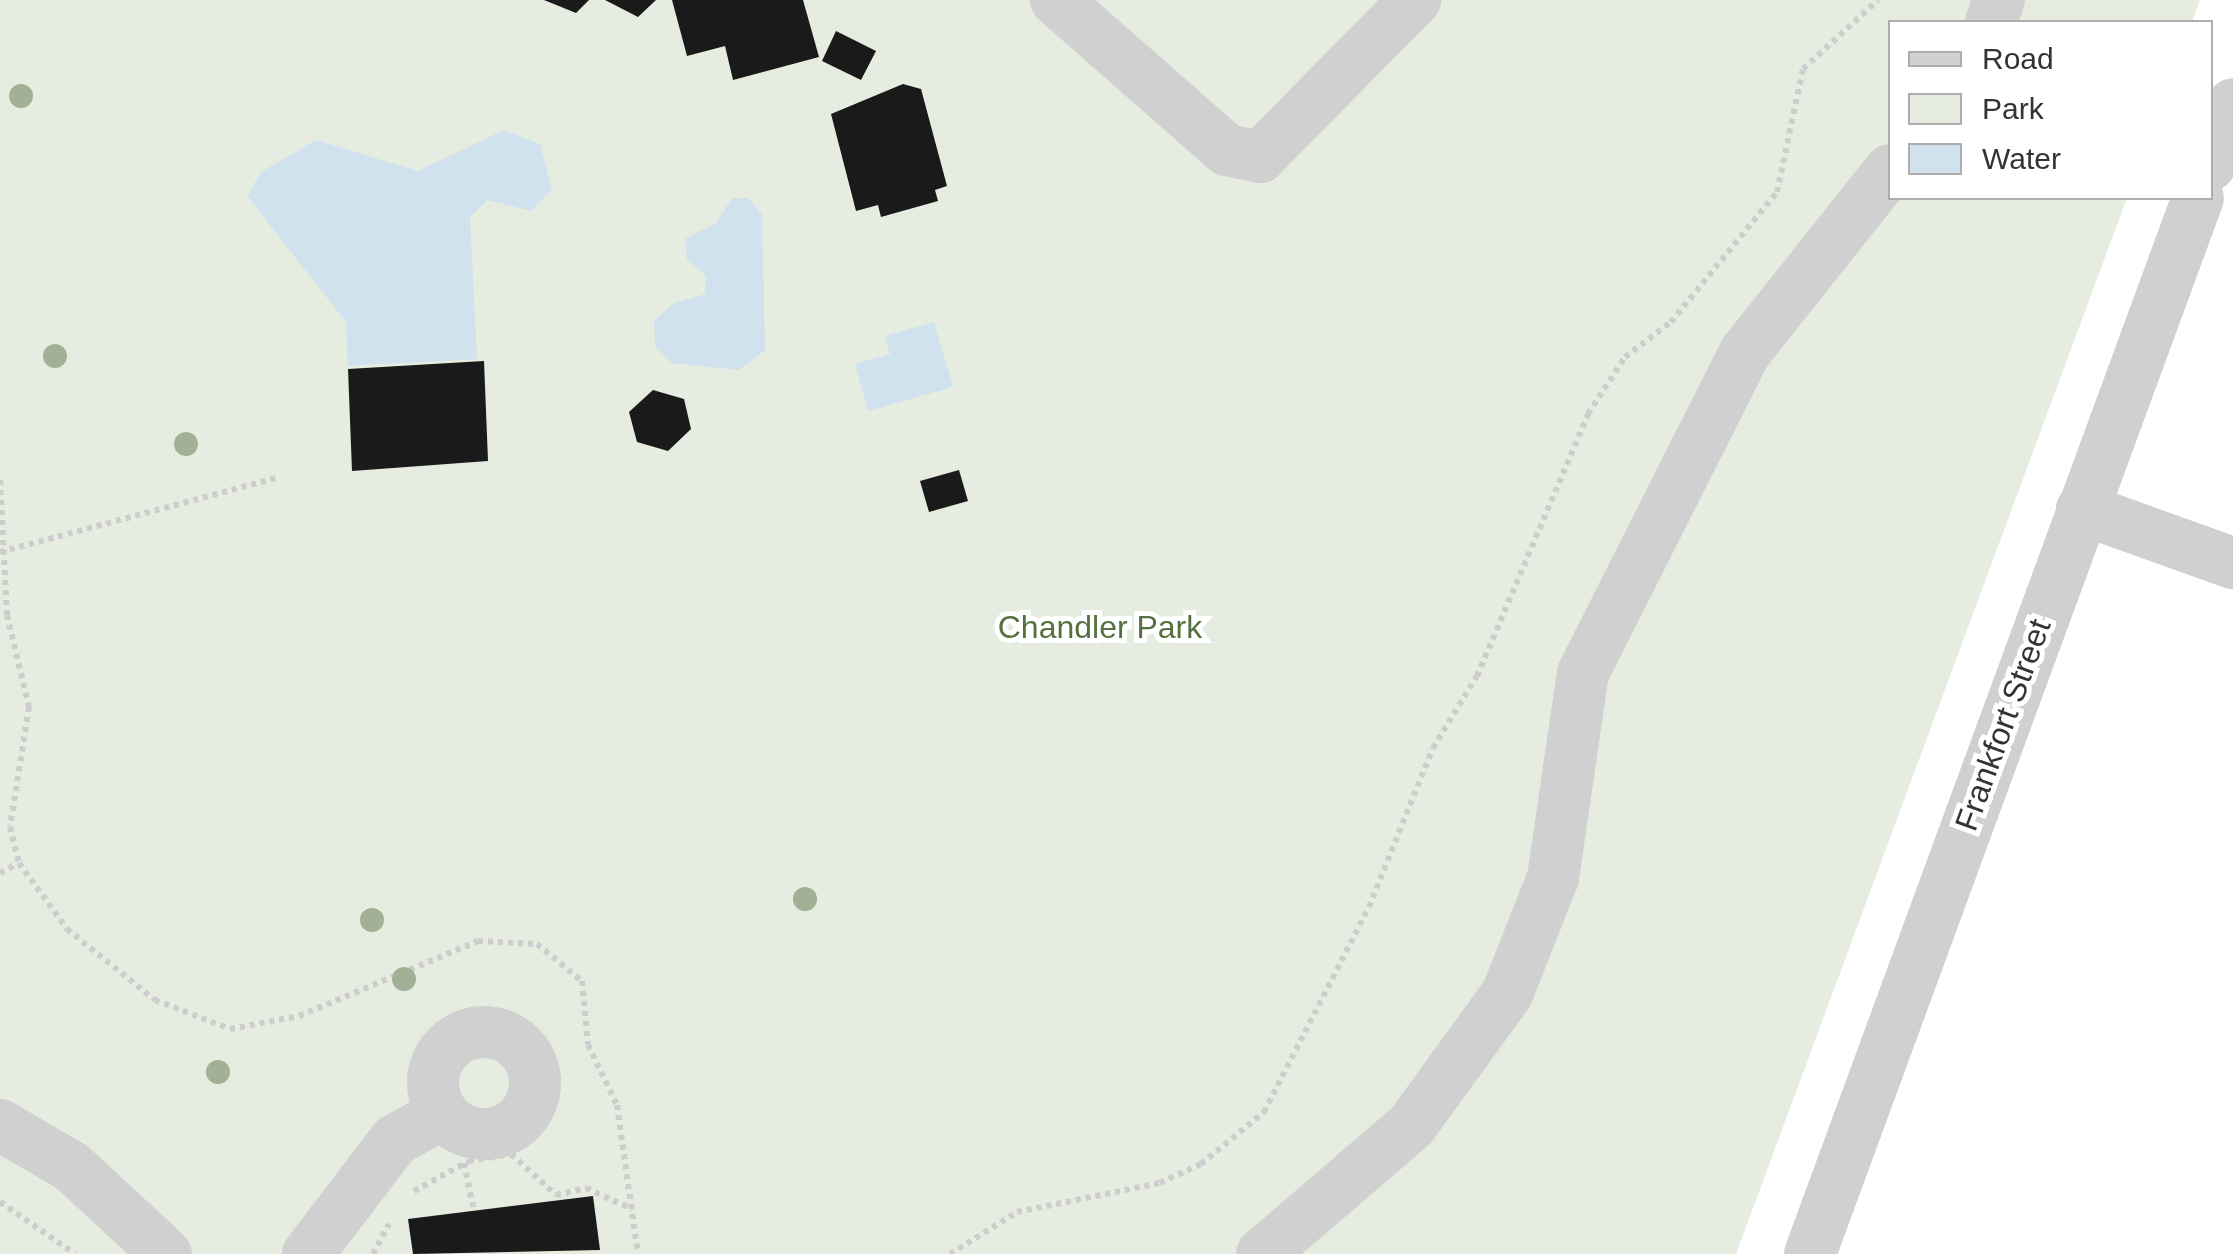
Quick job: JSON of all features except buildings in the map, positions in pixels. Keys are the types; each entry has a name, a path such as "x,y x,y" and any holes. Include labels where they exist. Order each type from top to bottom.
{"street":[{"path":"1056,0 1227,150 1260,157 1415,0"},
{"path":"2213,156 2233,104"},
{"path":"1262,1254 1411,1126 1507,994 1552,878 1582,673 1746,351 1888,173"},
{"name":"Frankfort Street","path":"1810,1254 2197,200"},
{"path":"2082,509 2233,563"},
{"path":"308,1254 395,1140 441,1114"},
{"path":"0,1126 72,1167 166,1254"}],"path":[{"path":"950,1254 1017,1212 1160,1183 1201,1164 1264,1112 1369,907 1433,748 1477,676 1588,414 1625,357 1671,322 1776,192 1803,69 1878,0"},
{"path":"4,551 279,477"},
{"path":"0,480 7,615 30,707 10,788 19,863 67,929 155,1000 230,1029 298,1016 478,940 537,944 582,982 588,1045 617,1105 638,1254"},
{"path":"0,872 19,863"},
{"path":"402,1205 464,1163 511,1154 556,1194 586,1188 632,1209"},
{"path":"464,1163 474,1211"},
{"path":"0,1202 75,1254"},
{"path":"373,1254 393,1216"}],"green space":[{"name":"Chandler Park","path":"0,0 2200,0 2193,20 1888,20 1888,200 2126,200 1736,1254 0,1254"}],"water":[{"path":"504,130 540,144 552,189 531,211 487,200 470,217 477,359 348,366 346,322 247,196 261,172 316,140 418,171"},
{"path":"732,198 748,198 762,214 765,350 739,370 672,363 655,346 654,321 672,304 705,294 706,276 687,259 685,239 716,223"},
{"path":"934,322 953,387 868,411 855,364 890,354 885,336"}]}
